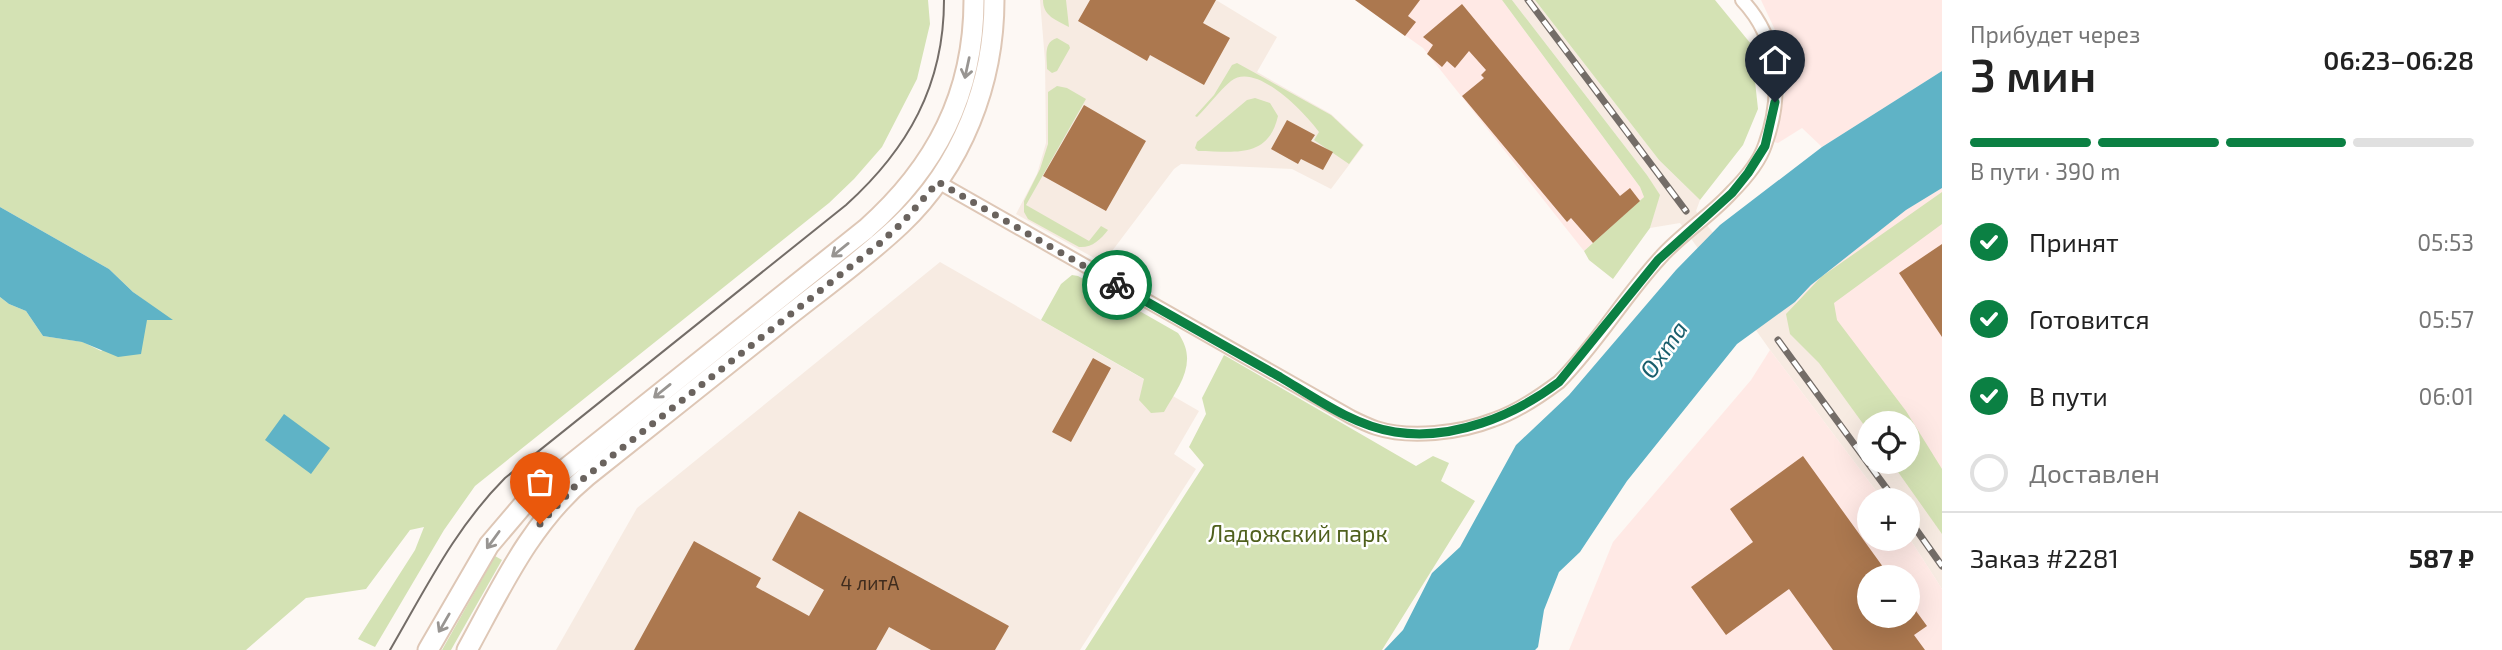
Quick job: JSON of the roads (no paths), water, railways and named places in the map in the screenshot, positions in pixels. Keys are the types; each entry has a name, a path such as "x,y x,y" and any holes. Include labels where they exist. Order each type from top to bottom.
{"main road":[{"path":"428,650 489,545 529,498 866,229 909,186 927,162 955,108 971,50 974,0"},
{"path":"467,650 527,543 578,483 879,244 903,222 938,182 960,145 984,85 990,53 994,0"}],"street":[{"path":"938,182 1351,417 1376,428 1397,433 1464,428 1493,421 1542,395 1559,382 1664,253 1732,193 1757,161 1765,146 1770,125 1777,76 1773,57 1762,32 1749,7 1742,0"}],"water":[{"name":"Охта","path":"1942,71 1942,188 1906,210 1811,285 1795,302 1737,344 1627,481 1580,552 1559,572 1544,610 1538,647 1535,650 1384,650 1403,630 1432,573 1460,547 1516,445 1569,395 1676,270 1720,225 1822,147"},
{"path":"0,207 109,269 133,292 173,320 147,320 141,354 118,357 82,342 43,336 26,311 0,297"},
{"path":"284,414 330,448 311,474 265,440"}],"tram line":[{"path":"390,650 456,539 487,497 505,478 846,205 868,184 904,138 929,87 937,60 944,0"}],"railway":[{"path":"1528,0 1686,211"},
{"path":"1778,340 1886,488"},
{"path":"1920,535 1942,566"}],"park label":[{"name":"Ладожский парк","path":"1298,533"}]}
